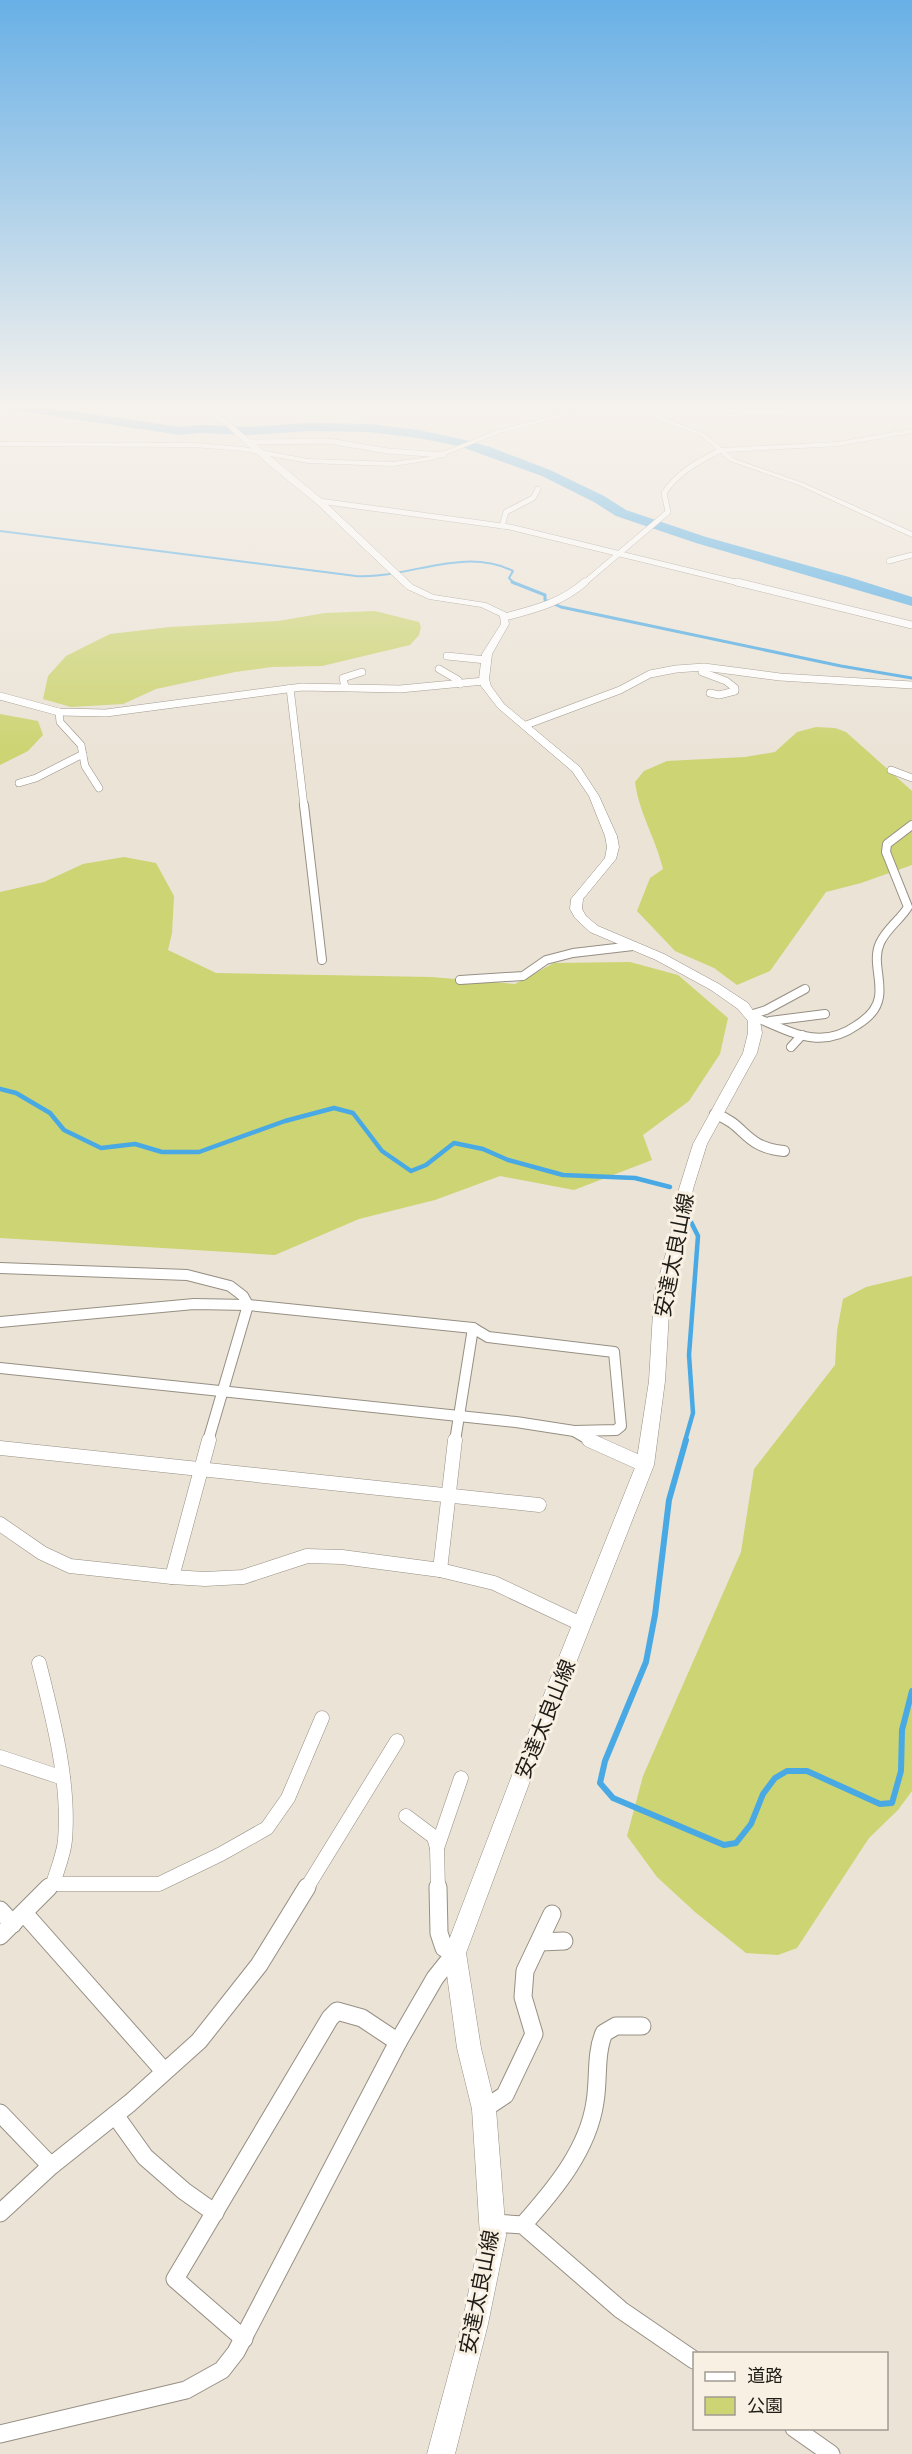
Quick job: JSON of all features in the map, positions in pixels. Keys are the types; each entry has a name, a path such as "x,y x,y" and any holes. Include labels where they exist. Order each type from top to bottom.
{"main road":[{"path":"341,522 394,573 422,595 489,607 505,617 505,624 491,645 486,660 484,681 501,706 576,769 594,796 611,836 613,847 610,859 578,899 576,909 581,918 594,929 680,967 715,987 759,1018"},
{"name":"安達太良山線","path":"441,2454 476,2324 493,2236 484,2109 469,2048 455,1953 529,1757 645,1465 657,1381 662,1295 676,1246 679,1219 693,1162 715,1114 750,1053 755,1033 754,1021 759,1018"}],"street":[{"path":"469,522 502,526 621,554 912,626"},
{"path":"502,526 503,522"},
{"path":"505,617 559,602 582,587 658,522"},
{"path":"883,522 912,535"},
{"path":"889,561 912,555"},
{"path":"447,656 486,660"},
{"path":"693,667 726,681 735,688 735,691 715,695 710,693"},
{"path":"526,725 620,690 650,674 693,667 780,677 912,685"},
{"path":"439,669 460,684"},
{"path":"726,681 734,671"},
{"path":"345,687 344,678 362,672"},
{"path":"0,696 59,712 106,713 290,688 345,687 383,690 484,681"},
{"path":"290,688 322,960"},
{"path":"59,712 60,722 81,745 85,766 99,788"},
{"path":"19,783 42,775 83,754"},
{"path":"891,770 912,778"},
{"path":"759,1018 821,1040 837,1038 854,1029 872,1015 880,992 878,944 910,908 886,848 890,840 912,825"},
{"path":"460,980 523,976 546,960 573,953 633,946"},
{"path":"759,1018 766,1010 805,988"},
{"path":"759,1018 825,1014"},
{"path":"791,1047 802,1035"},
{"path":"715,1114 734,1121 750,1142 770,1150 784,1151"},
{"path":"0,1268 187,1275 230,1286 243,1296 248,1305 200,1470 172,1577"},
{"path":"0,1322 194,1304 248,1305 473,1328 488,1337 614,1352 621,1426 616,1430 574,1431 458,1414 0,1368"},
{"path":"440,1570 458,1414 473,1328"},
{"path":"574,1431 600,1446 645,1465"},
{"path":"0,1448 539,1505"},
{"path":"0,1524 42,1553 70,1566 172,1577 205,1580 243,1577 307,1556 342,1557 440,1570 494,1583 583,1625"},
{"path":"0,1936 53,1884 67,1825 63,1778 52,1713 39,1664"},
{"path":"53,1884 159,1884 221,1854 267,1827 288,1798 322,1718"},
{"path":"0,2212 199,2041 259,1965 398,1741"},
{"path":"0,1757 63,1778"},
{"path":"437,1848 461,1778"},
{"path":"0,2434 186,2390 222,2370 243,2339 398,2042 435,1978 455,1953 444,1948 440,1933 437,1848 434,1837 406,1816"},
{"path":"0,1910 18,1918 164,2071"},
{"path":"484,2109 504,2095 534,2034 523,1997 525,1971 552,1914"},
{"path":"540,1942 564,1941"},
{"path":"243,2339 175,2279 330,2018 337,2011 360,2017 398,2042"},
{"path":"523,2225 552,2192 582,2147 595,2109 599,2043 604,2031 611,2026 642,2026"},
{"path":"0,2113 51,2166"},
{"path":"115,2115 145,2157 184,2191 215,2213"},
{"path":"493,2223 523,2225 621,2310 693,2359"},
{"path":"797,2430 831,2454"}],"green space":[{"path":"375,611 419,622 421,627 419,635 410,645 322,666 272,667 235,672 156,689 123,704 71,707 43,699 48,676 66,656 110,634 170,627 278,621 325,613"},
{"path":"0,714 38,721 43,735 28,751 0,765"},
{"path":"816,727 835,728 846,732 912,791 912,865 861,883 826,892 770,971 737,985 714,968 675,951 637,911 650,878 663,869 640,804 635,782 644,771 667,761 745,757 775,752 797,732"},
{"path":"124,857 156,863 174,896 172,933 168,950 216,973 431,977 515,984 554,963 630,962 678,975 728,1018 720,1054 689,1101 643,1135 652,1160 574,1190 500,1176 435,1200 359,1219 275,1255 0,1238 0,892 44,882 83,864"},
{"path":"912,1276 912,1791 898,1810 869,1838 797,1948 778,1955 746,1953 695,1912 657,1877 627,1836 643,1776 741,1552 754,1469 835,1365 837,1331 843,1299 866,1287"}],"waterway":[{"path":"646,522 701,540 844,580 912,602"},
{"path":"0,531 356,576 376,576 455,562 475,562 494,564 513,571 509,578 514,583"},
{"path":"514,583 545,595 545,600 561,607 841,666 912,678"},
{"path":"0,1089 16,1093 50,1113 64,1130 101,1148 135,1144 162,1152 199,1152 285,1121 334,1108 353,1113 382,1151 411,1171 426,1165 454,1143 483,1149 508,1160 563,1175 635,1178 670,1187"},
{"path":"685,1441 693,1413 689,1355 698,1236 690,1220"},
{"path":"686,1440 669,1500 655,1615 646,1662 605,1761 600,1783 613,1798 724,1845 736,1843 751,1824 763,1794 775,1778 787,1771 807,1771 880,1804 892,1803 901,1771 902,1730 912,1691"}]}
